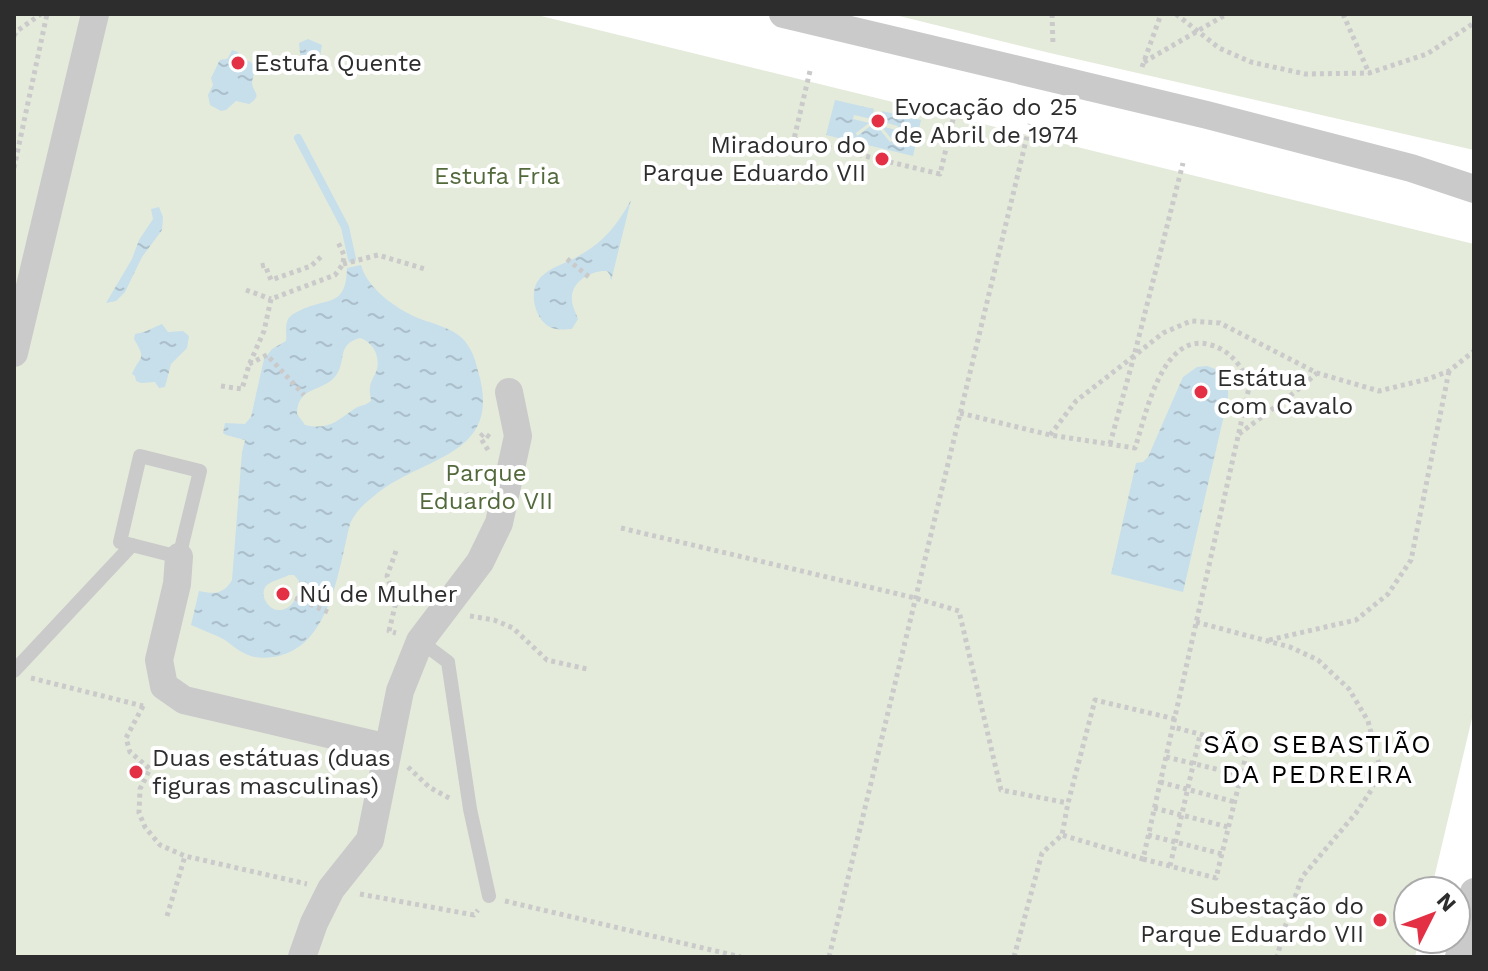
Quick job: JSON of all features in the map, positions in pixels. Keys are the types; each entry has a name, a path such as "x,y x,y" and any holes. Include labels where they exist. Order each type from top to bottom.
{"street":[{"path":"14,353 95,14"},
{"path":"783,14 1207,115 1411,168 1474,189"},
{"path":"1411,168 1474,172"},
{"path":"302,957 331,889 370,840 400,691 420,641 480,562 499,523 518,436 509,392"},
{"path":"179,557 177,584 159,660 164,686 184,700 388,748"},
{"path":"1459,957 1474,892"}],"lane":[{"path":"140,456 200,471 179,557 132,545 120,542 140,456"},
{"path":"14,671 132,545"},
{"path":"420,641 448,662 470,809 489,896"}],"path":[{"path":"14,36 41,14"},
{"path":"14,168 47,14"},
{"path":"1052,14 1053,45"},
{"path":"1161,14 1143,65 1227,14"},
{"path":"1343,14 1369,73"},
{"path":"1180,15 1219,48 1251,62 1305,74 1369,73 1427,54 1474,23"},
{"path":"810,71 794,139 838,150 940,174 956,107"},
{"path":"829,957 1030,124"},
{"path":"1110,444 1183,163"},
{"path":"246,290 271,299 335,275 343,264 344,255 337,240"},
{"path":"261,266 265,265 271,280 311,266 323,255"},
{"path":"343,264 378,255 425,269"},
{"path":"567,259 589,277"},
{"path":"221,386 242,389 264,331 271,299"},
{"path":"1050,435 1076,401 1163,333 1191,321 1220,323 1317,373 1379,391 1449,371 1474,351"},
{"path":"960,413 1050,435 1135,448 1160,374 1183,346 1203,342 1220,347 1238,361 1250,383 1143,859"},
{"path":"249,365 267,355 304,395"},
{"path":"1268,641 1356,620 1388,594 1411,560 1449,371"},
{"path":"1238,436 1317,373"},
{"path":"621,528 959,611 1001,790 1068,803"},
{"path":"396,551 387,576 396,602 389,631 420,641"},
{"path":"295,598 328,612"},
{"path":"442,611 494,620 513,628 547,660 587,669"},
{"path":"1196,622 1290,647 1318,660 1349,689 1368,721 1379,764 1372,789 1356,813 1302,877 1277,957"},
{"path":"28,678 143,706"},
{"path":"164,686 143,706 126,738 130,752 150,769 140,789 139,813 145,827 160,845 185,856 331,889 474,915 489,896 741,957"},
{"path":"1014,957 1042,853 1062,835 1095,700 1175,719"},
{"path":"1062,835 1216,878 1248,747 1173,727"},
{"path":"1170,866 1200,735"},
{"path":"388,748 429,787 470,809"},
{"path":"1166,757 1241,775"},
{"path":"1160,782 1235,802"},
{"path":"1154,808 1228,827"},
{"path":"1148,835 1222,854"},
{"path":"167,916 185,856"}],"green space":[{"name":"Parque Eduardo VII","path":"14,14 533,14 1474,244 1474,710 1435,875 1392,875 1392,955 1415,957 14,957"},
{"path":"891,14 1474,14 1474,150 1050,53"}],"water":[{"path":"308,39 322,45 318,63 311,72 303,69 299,43"},
{"path":"232,50 238,52 241,62 249,61 255,66 252,84 256,97 249,104 236,101 221,111 210,105 211,78 220,60 228,58"},
{"path":"835,100 874,109 872,119 854,115 853,119 869,123 856,133 857,136 873,124 890,142 893,141 881,126 896,130 898,126 880,121 882,111 921,120 913,156 826,135"},
{"path":"631,200 611,281 607,271 583,278 572,294 578,319 572,329 548,326 539,316 534,302 538,281 549,270 575,258 601,240"},
{"path":"159,207 163,217 162,230 142,257 125,292 116,301 106,303 153,219 151,209"},
{"path":"361,265 369,282 392,303 409,314 452,331 465,341 478,371 483,400 479,421 469,438 454,451 393,482 360,508 350,524 330,600 312,635 299,647 282,655 255,657 191,625 199,591 218,592 232,580 245,440 223,433 225,423 245,424 251,417 264,359 272,349 286,341 289,318 339,295 346,281 347,268","holes":["360,338 372,346 377,359 377,369 370,385 371,401 331,424 305,425 297,414 302,398 332,380 340,369 345,348","294,575 299,581 297,595 289,607 279,610 271,608 264,594 266,586"]},
{"path":"162,324 168,332 183,331 189,336 187,348 171,364 165,387 159,388 155,382 136,381 132,374 141,355 135,334"},
{"path":"1207,366 1225,378 1228,398 1183,592 1111,574 1136,463 1148,457 1183,377 1197,367"}],"waterway":[{"path":"298,138 345,227 352,259"}],"place":[{"name":"Estufa Quente","path":"238,63"},
{"name":"Evocação do 25 de Abril de 1974","path":"878,121"},
{"name":"Miradouro do Parque Eduardo VII","path":"882,159"},
{"name":"Estátua com Cavalo","path":"1201,392"},
{"name":"Nú de Mulher","path":"283,594"},
{"name":"Duas estátuas (duas figuras masculinas)","path":"136,772"},
{"name":"Subestação do Parque Eduardo VII","path":"1380,920"}],"district":[{"name":"SÃO SEBASTIÃO DA PEDREIRA","path":"1318,759"}],"park label":[{"name":"Estufa Fria","path":"497,176"}]}
